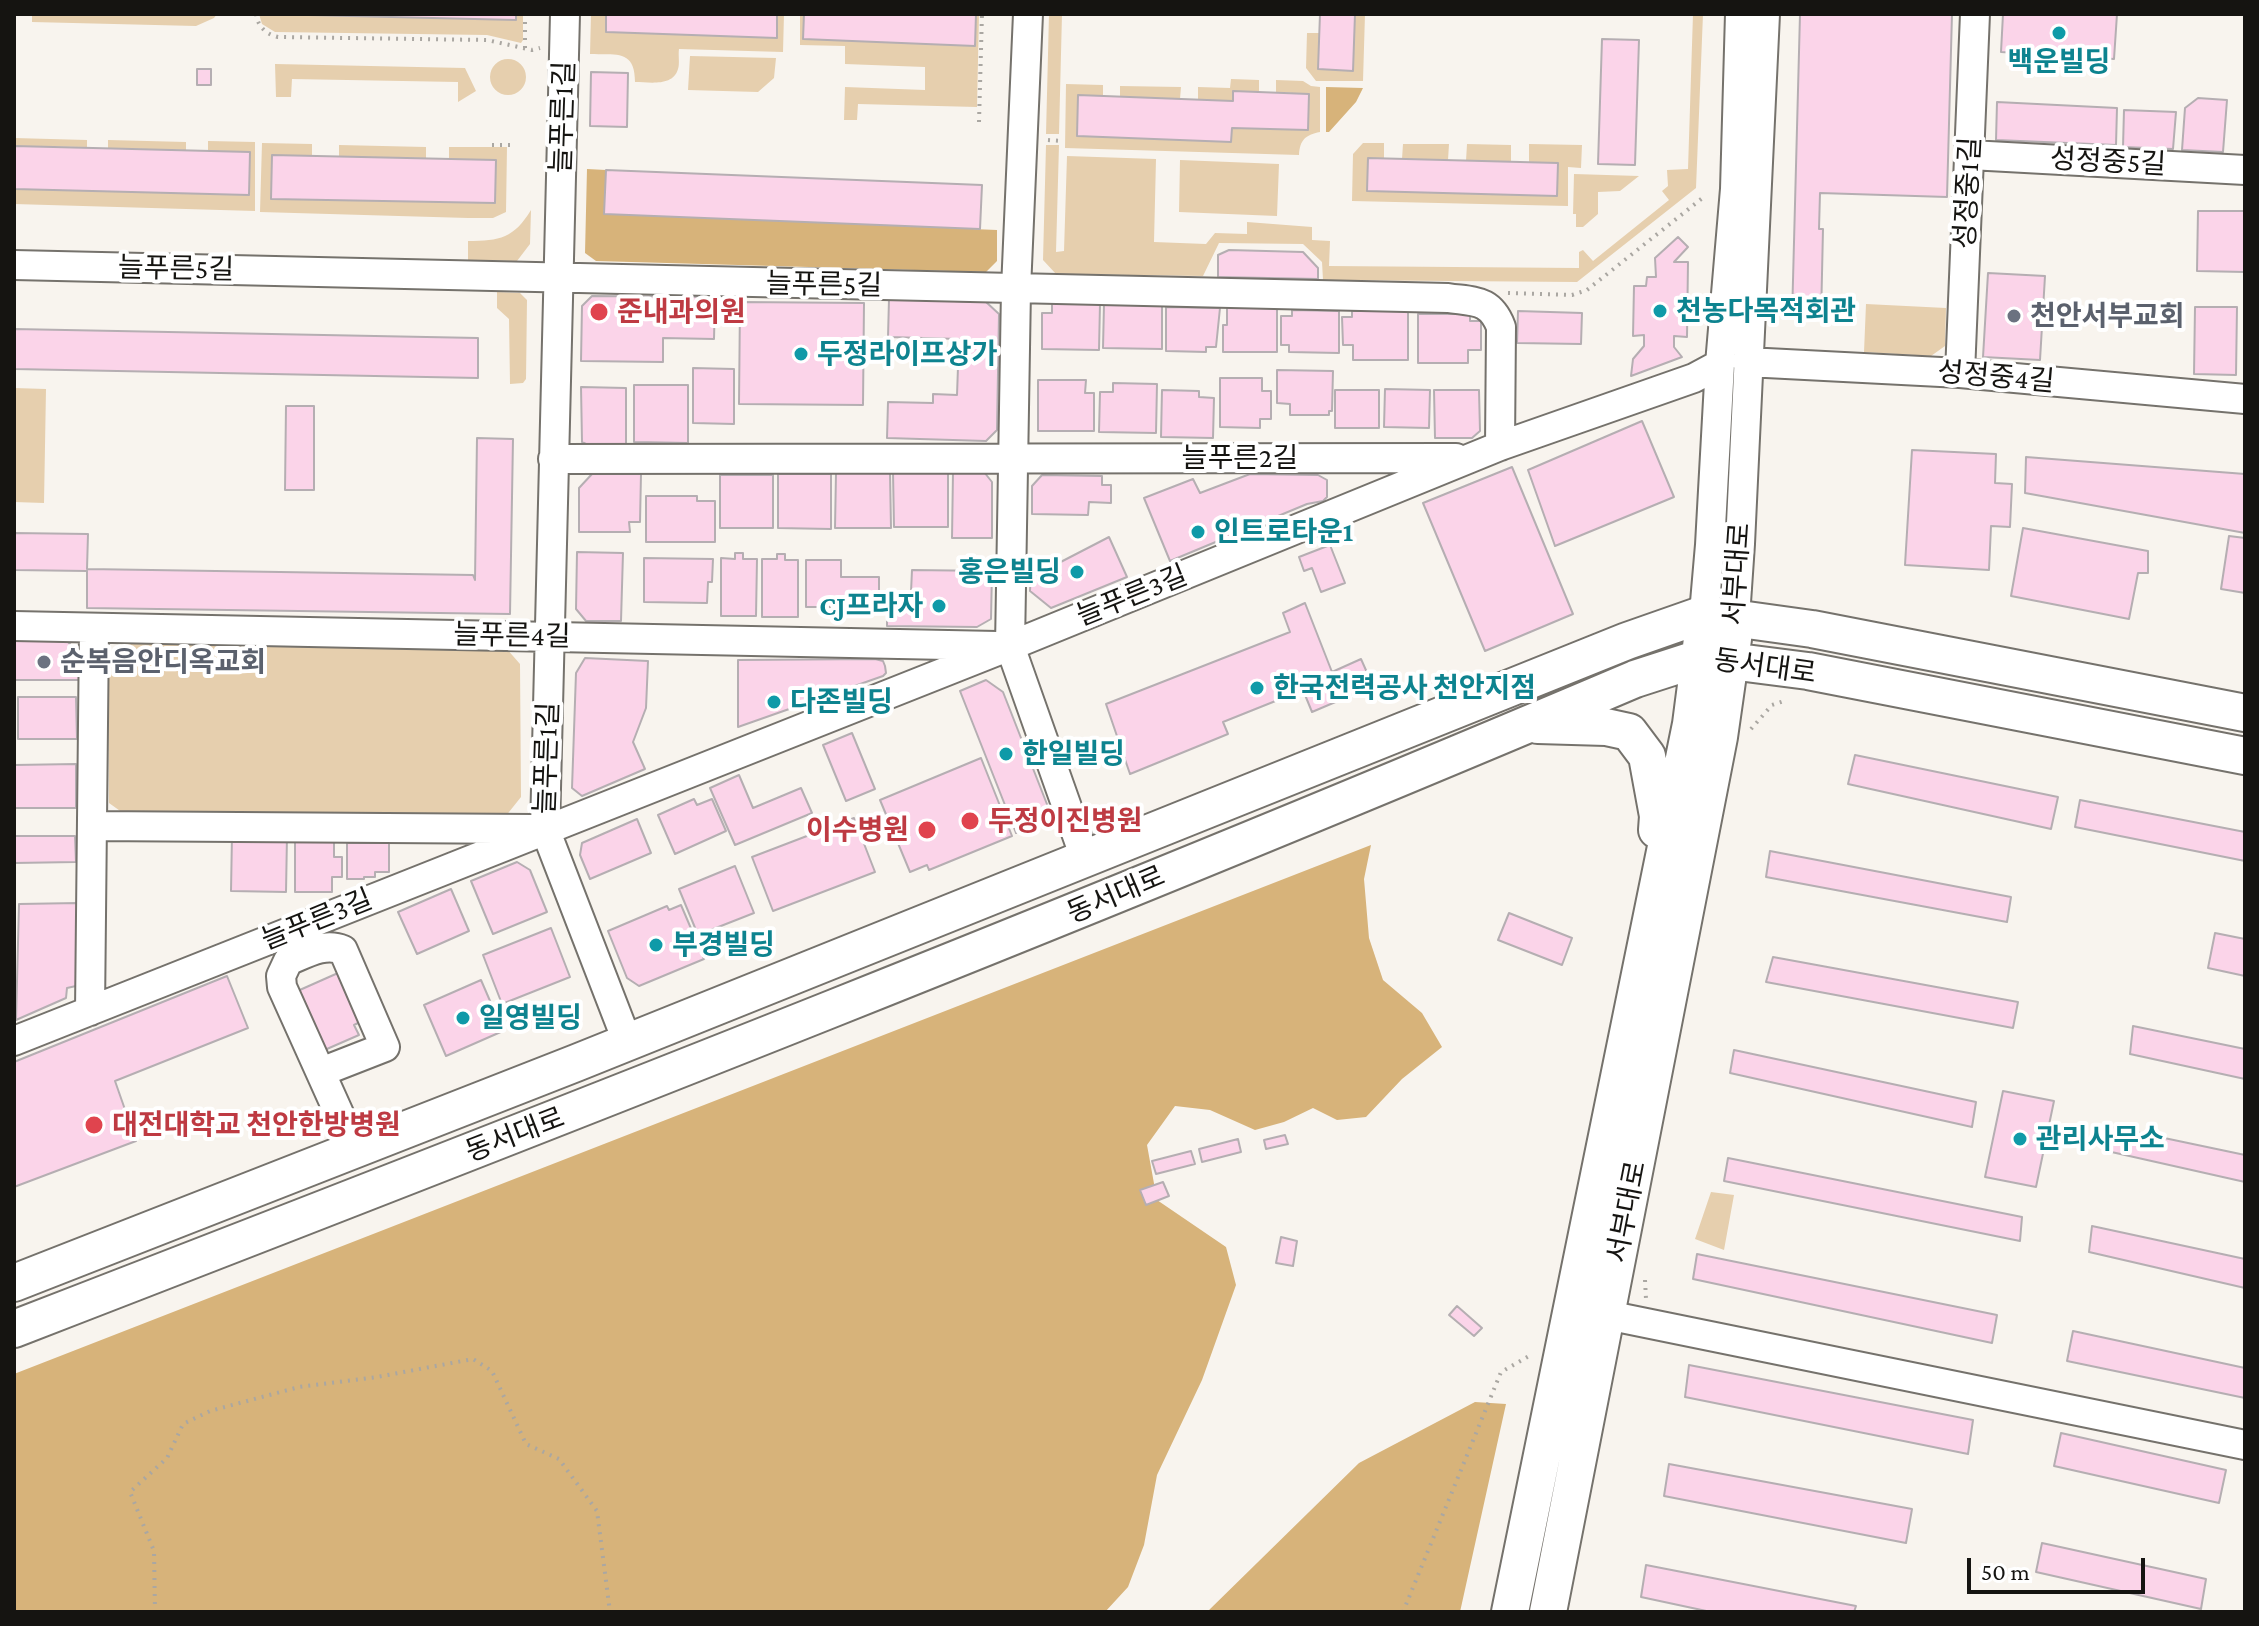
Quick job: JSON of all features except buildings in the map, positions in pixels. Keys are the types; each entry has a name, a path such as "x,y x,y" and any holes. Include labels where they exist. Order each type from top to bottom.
{"main road":[{"name":"서부대로","path":"1548,1612 1716,752 1715,659 1719,616"},
{"name":"동서대로","path":"14,1283 1627,641 1719,616 1812,629 2245,713"},
{"name":"서부대로","path":"1510,1612 1691,724 1715,659"},
{"name":"동서대로","path":"14,1329 1019,936 1635,679 1715,659 1808,671 2245,756"},
{"path":"1528,724 1606,727 1629,732 1647,756 1658,816 1656,893"}],"street":[{"name":"늘푸른1길","path":"565,14 545,829 627,1041"},
{"path":"1028,14 1011,459 1010,646 1085,858"},
{"name":"서부대로","path":"1734,363 1740,14"},
{"name":"서부대로","path":"1719,616 1710,545 1734,363 1765,14"},
{"name":"성정중1길","path":"1960,373 1975,14"},
{"name":"성정중5길","path":"1970,155 2245,170"},
{"name":"늘푸른5길","path":"14,265 1448,298 1485,303"},
{"path":"1485,303 1496,313 1501,327 1500,446"},
{"name":"성정중4길","path":"1734,363 1960,373 2245,399"},
{"name":"늘푸른3길","path":"14,1041 1010,646 1469,458 1734,363"},
{"name":"늘푸른2길","path":"1011,459 1469,458"},
{"path":"553,459 1011,459"},
{"name":"늘푸른4길","path":"14,626 1010,646"},
{"path":"90,1011 94,628"},
{"name":"늘푸른3길","path":"92,826 545,829"},
{"path":"321,1072 385,1047 343,950 324,947 288,961 281,976 282,987 355,1149"},
{"path":"1571,1308 2245,1445"}],"path":[{"path":"256,14 261,27 269,35 278,37 487,40 525,48 525,14"},
{"path":"979,122 982,14"},
{"path":"1046,140 1062,141"},
{"path":"492,145 510,145"},
{"path":"1485,303 1504,292 1572,295 1587,290 1705,196"},
{"path":"1750,729 1772,705 1795,697"},
{"path":"1643,1322 1647,1292 1645,1278"},
{"path":"1403,1612 1501,1372 1529,1356"},
{"path":"155,1612 154,1551 130,1492 167,1458 183,1424 210,1411 299,1387 377,1377 473,1359 492,1371 526,1444 559,1459 597,1511 610,1612"}],"shaded area":[{"path":"14,14 217,14 196,26 32,22 32,16"},
{"path":"259,14 516,20 516,14 523,14 523,40 521,43 487,35 275,32 262,24"},
{"path":"591,14 606,14 606,32 777,37 777,14 784,14 783,52 679,49 679,67 671,79 635,82 628,59 616,55 590,54"},
{"path":"800,14 804,14 804,39 974,46 976,14 979,14 977,107 858,104 857,120 844,120 845,87 925,90 925,67 845,64 845,46 800,45"},
{"path":"1049,14 1062,14 1059,134 1046,134"},
{"path":"1355,14 1365,14 1363,81 1316,81 1306,68 1307,33 1319,33 1318,69 1353,70"},
{"path":"1693,14 1703,14 1696,188 1577,282 1323,280 1322,262 1303,244 1219,243 1203,276 1056,274 1043,260 1046,145 1059,145 1056,252 1064,251 1067,156 1156,159 1154,242 1206,244 1215,233 1247,234 1247,222 1312,227 1312,240 1330,241 1329,266 1579,268 1579,252 1583,250 1593,261 1669,200 1662,191 1668,186 1667,170 1688,169"},
{"path":"690,56 776,58 774,78 758,92 688,90"},
{"path":"508,59 521,64 526,77 521,90 508,95 495,90 490,77 495,64"},
{"path":"275,64 465,68 476,91 458,102 458,82 292,79 291,97 276,97"},
{"path":"1231,79 1259,80 1259,92 1233,91 1233,101 1198,100 1198,87 1230,88"},
{"path":"1276,80 1303,81 1320,87 1320,132 1304,139 1299,155 1065,148 1066,84 1103,85 1103,96 1078,96 1077,136 1231,142 1232,128 1308,130 1309,94 1276,92"},
{"path":"1120,86 1181,87 1180,99 1120,97"},
{"path":"1326,87 1363,88 1356,102 1329,132 1326,132"},
{"path":"14,138 87,140 87,147 14,146"},
{"path":"108,140 186,142 186,150 108,148"},
{"path":"208,141 255,142 255,211 14,204 14,189 248,195 250,152 208,151"},
{"path":"262,143 312,144 312,156 272,156 271,199 495,203 496,160 449,159 449,147 507,147 506,212 493,218 468,218 260,212"},
{"path":"1363,143 1384,143 1384,158 1368,158 1367,191 1558,163 1529,162 1529,144 1582,145 1581,168 1568,167 1568,206 1352,201 1353,154"},
{"path":"1403,144 1449,144 1448,160 1402,159"},
{"path":"1467,144 1511,145 1511,162 1466,161"},
{"path":"339,145 426,147 426,158 339,157"},
{"path":"1180,160 1279,164 1277,216 1179,212"},
{"path":"587,169 606,170 605,214 997,230 997,261 986,272 596,261 585,253"},
{"path":"1574,174 1639,176 1620,191 1598,192 1598,214 1583,227 1576,227 1576,214 1573,214"},
{"path":"531,210 530,244 517,261 468,260 468,241 505,236 518,227"},
{"path":"497,292 520,293 527,300 526,379 523,383 510,384 509,319 497,308"},
{"path":"1866,304 1946,308 1945,346 1931,356 1864,352"},
{"path":"14,388 46,389 44,503 14,502"},
{"path":"122,643 506,648 520,664 521,797 505,817 123,813 109,803 108,664"},
{"path":"1371,845 1364,879 1369,938 1383,980 1422,1013 1442,1047 1402,1079 1366,1117 1337,1120 1313,1108 1284,1122 1255,1130 1210,1110 1175,1106 1147,1145 1157,1200 1226,1247 1236,1285 1202,1380 1157,1475 1144,1545 1128,1587 1105,1612 14,1612 14,1374"},
{"path":"1711,1192 1734,1195 1724,1250 1695,1239"},
{"path":"1475,1402 1506,1404 1460,1612 1207,1612 1359,1463"}],"place":[{"name":"백운빌딩","path":"2059,33"},
{"name":"천농다목적회관","path":"1660,311"},
{"name":"준내과의원","path":"599,312"},
{"name":"천안서부교회","path":"2014,316"},
{"name":"두정라이프상가","path":"801,354"},
{"name":"인트로타운1","path":"1198,532"},
{"name":"홍은빌딩","path":"1077,572"},
{"name":"CJ프라자","path":"939,606"},
{"name":"순복음안디옥교회","path":"44,662"},
{"name":"한국전력공사 천안지점","path":"1257,688"},
{"name":"다존빌딩","path":"774,702"},
{"name":"한일빌딩","path":"1006,754"},
{"name":"두정이진병원","path":"970,821"},
{"name":"이수병원","path":"927,830"},
{"name":"부경빌딩","path":"656,945"},
{"name":"일영빌딩","path":"463,1018"},
{"name":"대전대학교 천안한방병원","path":"94,1125"},
{"name":"관리사무소","path":"2020,1139"}]}
